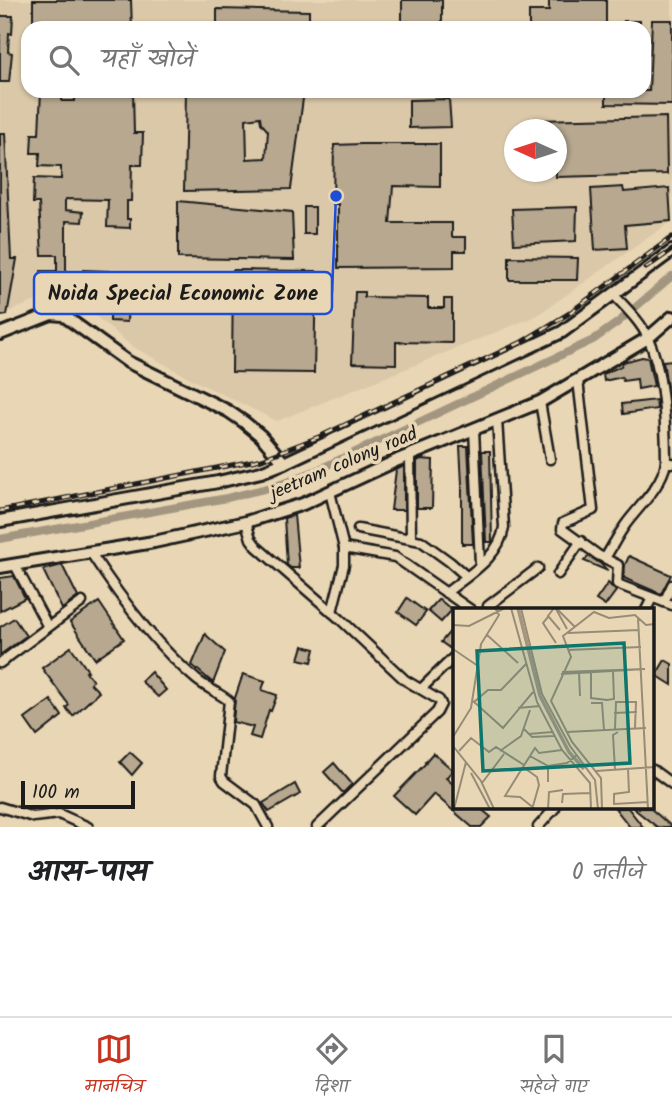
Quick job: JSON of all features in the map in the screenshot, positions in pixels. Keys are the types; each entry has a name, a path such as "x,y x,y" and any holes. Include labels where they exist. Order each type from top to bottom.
{"street":[{"path":"0,521 218,482 261,472 284,463 562,332 616,297 672,251"},
{"path":"605,558 669,463 662,390 648,338 616,297"},
{"path":"0,334 51,314 63,315 128,362 228,411 261,436 284,463"},
{"name":"jeetram colony road","path":"0,567 91,553 246,522 303,504 410,455 540,402 648,338 672,317"},
{"path":"578,380 593,510 562,526 562,529 618,565 617,583 668,604 672,585"},
{"path":"540,402 550,459"},
{"path":"446,593 501,543 504,527 497,419"},
{"path":"474,429 480,564"},
{"path":"410,455 411,538"},
{"path":"330,492 344,548 344,565 332,612"},
{"path":"246,522 251,539 257,547 405,680 439,700 441,704 437,712 317,827"},
{"path":"358,529 421,541 466,576"},
{"path":"558,574 581,541"},
{"path":"344,548 396,557 468,608"},
{"path":"91,553 109,581 157,638 197,680 229,701 221,776 256,805 268,827"},
{"path":"15,565 48,627"},
{"path":"488,608 538,568"},
{"path":"647,608 652,598"},
{"path":"0,663 82,602"},
{"path":"421,689 453,658"},
{"path":"654,771 672,785"},
{"path":"0,807 33,817 59,814 86,827"},
{"path":"539,827 553,810"}],"shaded area":[{"path":"0,0 672,0 672,221 536,316 277,421 130,345 65,290 0,315"}],"building":[{"path":"33,0 131,0 132,21 33,21"},
{"path":"402,0 442,0 442,21 402,21"},
{"path":"549,0 606,0 606,21 529,21 529,11 549,11"},
{"path":"217,9 309,11 309,21 217,21"},
{"path":"0,16 13,16 12,34 9,33 8,52 12,53 9,82 0,82"},
{"path":"652,20 672,20 672,105 606,104 606,98 651,98"},
{"path":"41,98 75,101 75,98 133,98 134,133 143,133 142,165 132,165 131,201 127,201 130,228 107,227 108,200 65,199 65,210 83,212 82,222 66,221 66,284 53,284 53,289 47,291 41,291 41,271 57,271 57,255 42,255 39,203 33,203 34,178 61,179 61,167 39,166 40,153 31,153 32,134 39,134"},
{"path":"186,98 303,98 291,189 184,191","holes":["260,117 261,123 268,131 266,158 247,159 246,119"]},
{"path":"449,99 451,127 409,128 409,100"},
{"path":"666,117 667,174 567,177 567,119"},
{"path":"0,133 5,133 11,259 17,259 7,315 0,316"},
{"path":"440,144 440,187 393,186 390,223 452,223 452,237 466,237 466,251 454,251 454,267 338,268 338,204 333,204 334,145"},
{"path":"623,187 624,192 669,188 671,221 625,225 627,248 595,250 591,189"},
{"path":"178,201 292,212 294,260 178,258"},
{"path":"304,207 315,207 315,234 304,234"},
{"path":"577,207 576,241 514,244 512,209"},
{"path":"509,257 578,258 577,280 509,280"},
{"path":"83,270 129,272 127,322 110,321 110,309 99,308 100,300 88,299 88,295 82,294"},
{"path":"233,270 316,271 314,373 232,372"},
{"path":"355,292 364,292 364,297 428,298 428,308 444,308 444,299 452,299 452,343 396,342 396,364 352,363"},
{"path":"648,358 654,386 638,389 637,379 623,381 622,377 604,381 603,374 621,366 623,362"},
{"path":"672,360 672,407 670,407 663,361"},
{"path":"656,400 657,409 623,414 622,404"},
{"path":"460,446 468,446 473,544 462,544"},
{"path":"482,451 490,451 492,542 486,542"},
{"path":"433,460 432,508 417,508 417,461"},
{"path":"404,466 404,510 391,510 396,470"},
{"path":"294,515 299,568 287,565 284,518"},
{"path":"589,556 601,564 608,571 584,561"},
{"path":"629,556 671,575 661,594 624,578"},
{"path":"62,565 78,597 62,609 43,570"},
{"path":"14,576 25,598 0,611 0,578"},
{"path":"608,583 616,591 605,606 596,600"},
{"path":"407,598 426,612 416,625 398,612"},
{"path":"439,599 452,610 441,622 428,611"},
{"path":"99,602 124,639 95,659 70,622"},
{"path":"14,618 26,636 0,655 0,627"},
{"path":"452,629 453,630 453,650 441,642"},
{"path":"205,634 225,652 213,683 192,665"},
{"path":"303,646 315,649 312,662 299,659"},
{"path":"71,647 88,671 86,672 93,681 90,683 99,692 73,716 66,708 69,705 42,668"},
{"path":"665,660 672,664 672,685 656,675"},
{"path":"151,672 166,690 158,697 141,681"},
{"path":"243,674 265,681 262,690 277,695 260,739 250,736 253,727 233,722 235,698"},
{"path":"51,700 62,716 37,736 25,719"},
{"path":"130,752 142,763 132,775 120,762"},
{"path":"433,753 453,770 446,778 453,784 453,810 482,810 491,817 481,827 472,827 434,794 415,815 394,796"},
{"path":"334,763 352,784 343,793 324,772"},
{"path":"295,784 300,794 269,812 263,803"},
{"path":"617,810 630,810 643,827 630,827"},
{"path":"636,810 652,810 672,827 657,827"}],"waterway":[{"path":"0,539 227,498 272,487 315,471 593,340 672,276"}],"railway":[{"path":"0,511 262,459 321,436 522,342 568,314 672,237"},
{"path":"646,268 672,250"}],"place":[{"name":"Noida Special Economic Zone","path":"336,196"}]}
